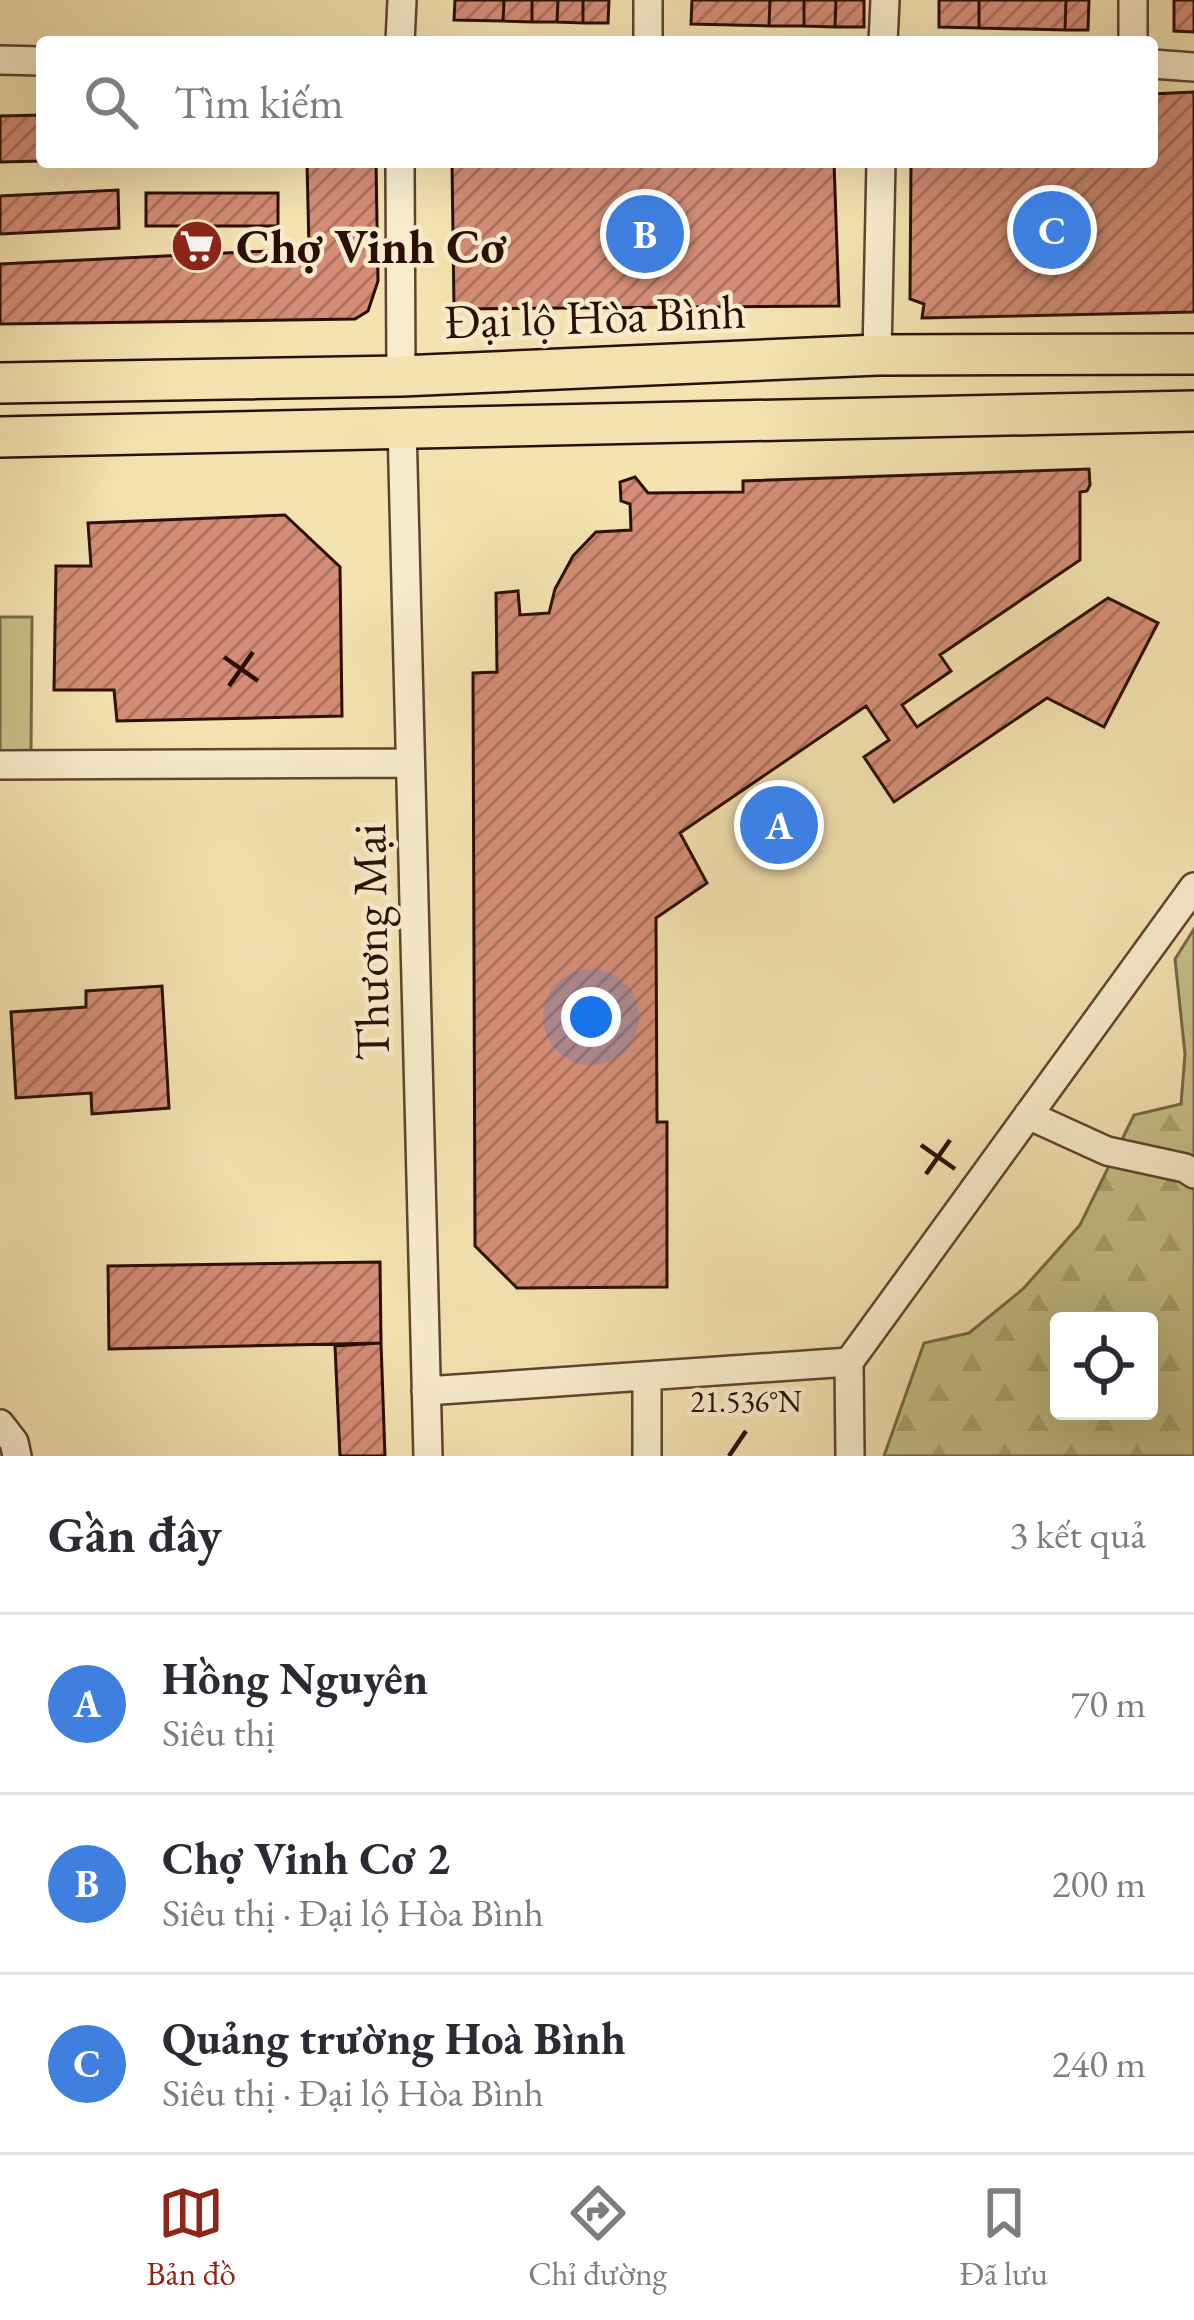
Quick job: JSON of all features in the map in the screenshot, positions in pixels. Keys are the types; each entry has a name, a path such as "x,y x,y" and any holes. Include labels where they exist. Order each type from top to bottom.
{"highway":[{"name":"Đại lộ Hòa Bình","path":"0,383 401,376 877,355 1194,354"},
{"path":"967,355 967,416"},
{"path":"401,376 402,426"},
{"path":"0,437 1194,411"}],"street":[{"path":"400,36 402,0"},
{"path":"648,0 648,36"},
{"path":"884,36 885,0"},
{"path":"1133,0 1133,36"},
{"path":"0,60 36,61"},
{"path":"1158,64 1194,67"},
{"path":"400,168 401,376"},
{"path":"877,355 881,168"},
{"name":"Thương Mại","path":"402,426 428,1456"},
{"path":"0,765 410,763"},
{"path":"850,1456 849,1362 1194,887"},
{"path":"1028,1115 1107,1150 1194,1174"},
{"path":"426,1390 849,1362"},
{"path":"647,1376 647,1456"},
{"path":"0,1424 14,1442 17,1456"}],"green space":[{"path":"0,617 32,617 31,758 0,757"},
{"path":"1194,929 1194,1456 884,1456 924,1343 969,1333 1023,1289 1080,1225 1134,1115 1181,1104 1185,1054 1175,959"}],"building":[{"path":"455,0 504,0 503,21 454,20"},
{"path":"504,0 532,0 532,22 503,21"},
{"path":"532,0 558,0 557,22 532,22"},
{"path":"558,0 583,0 583,23 557,22"},
{"path":"583,0 609,0 608,23 583,23"},
{"path":"692,0 770,0 769,26 691,24"},
{"path":"770,0 804,0 804,26 769,26"},
{"path":"804,0 836,0 835,27 804,26"},
{"path":"836,0 864,0 864,27 835,27"},
{"path":"939,0 979,0 979,28 939,27"},
{"path":"979,0 1066,0 1065,30 979,28"},
{"path":"1066,0 1089,0 1088,30 1065,30"},
{"path":"1174,0 1194,0 1194,32 1174,31"},
{"path":"1194,92 1194,312 922,318 924,304 910,299 911,168 1158,168 1158,94"},
{"path":"36,115 36,161 0,162 0,116"},
{"path":"307,168 376,168 378,281 368,311 355,319 0,324 0,264 309,249"},
{"path":"452,168 834,168 839,306 454,309"},
{"path":"118,190 119,228 0,234 0,196"},
{"path":"146,193 278,193 278,226 146,226"},
{"path":"1089,469 1090,485 1080,492 1080,560 940,655 951,671 902,705 917,727 1108,598 1158,623 1104,727 1047,698 894,802 864,757 889,740 866,706 680,833 707,883 656,918 657,1122 667,1122 667,1287 517,1288 475,1246 473,673 497,672 496,593 518,591 520,615 549,613 555,589 573,556 596,532 631,530 630,504 621,501 620,482 635,477 648,493 743,492 743,481"},
{"path":"285,515 340,567 342,716 117,721 114,690 54,690 56,566 91,566 88,523"},
{"path":"162,986 169,1108 92,1114 91,1093 16,1098 11,1012 86,1007 86,991"},
{"path":"380,1262 381,1343 109,1349 108,1266"},
{"path":"381,1343 385,1456 340,1456 335,1346"}],"place":[{"name":"Quảng trường Hoà Bình","path":"1052,230"},
{"name":"Chợ Vinh Cơ 2","path":"645,234"},
{"name":"Chợ Vinh Cơ","path":"197,246"},
{"name":"Hồng Nguyên","path":"779,825"}]}
